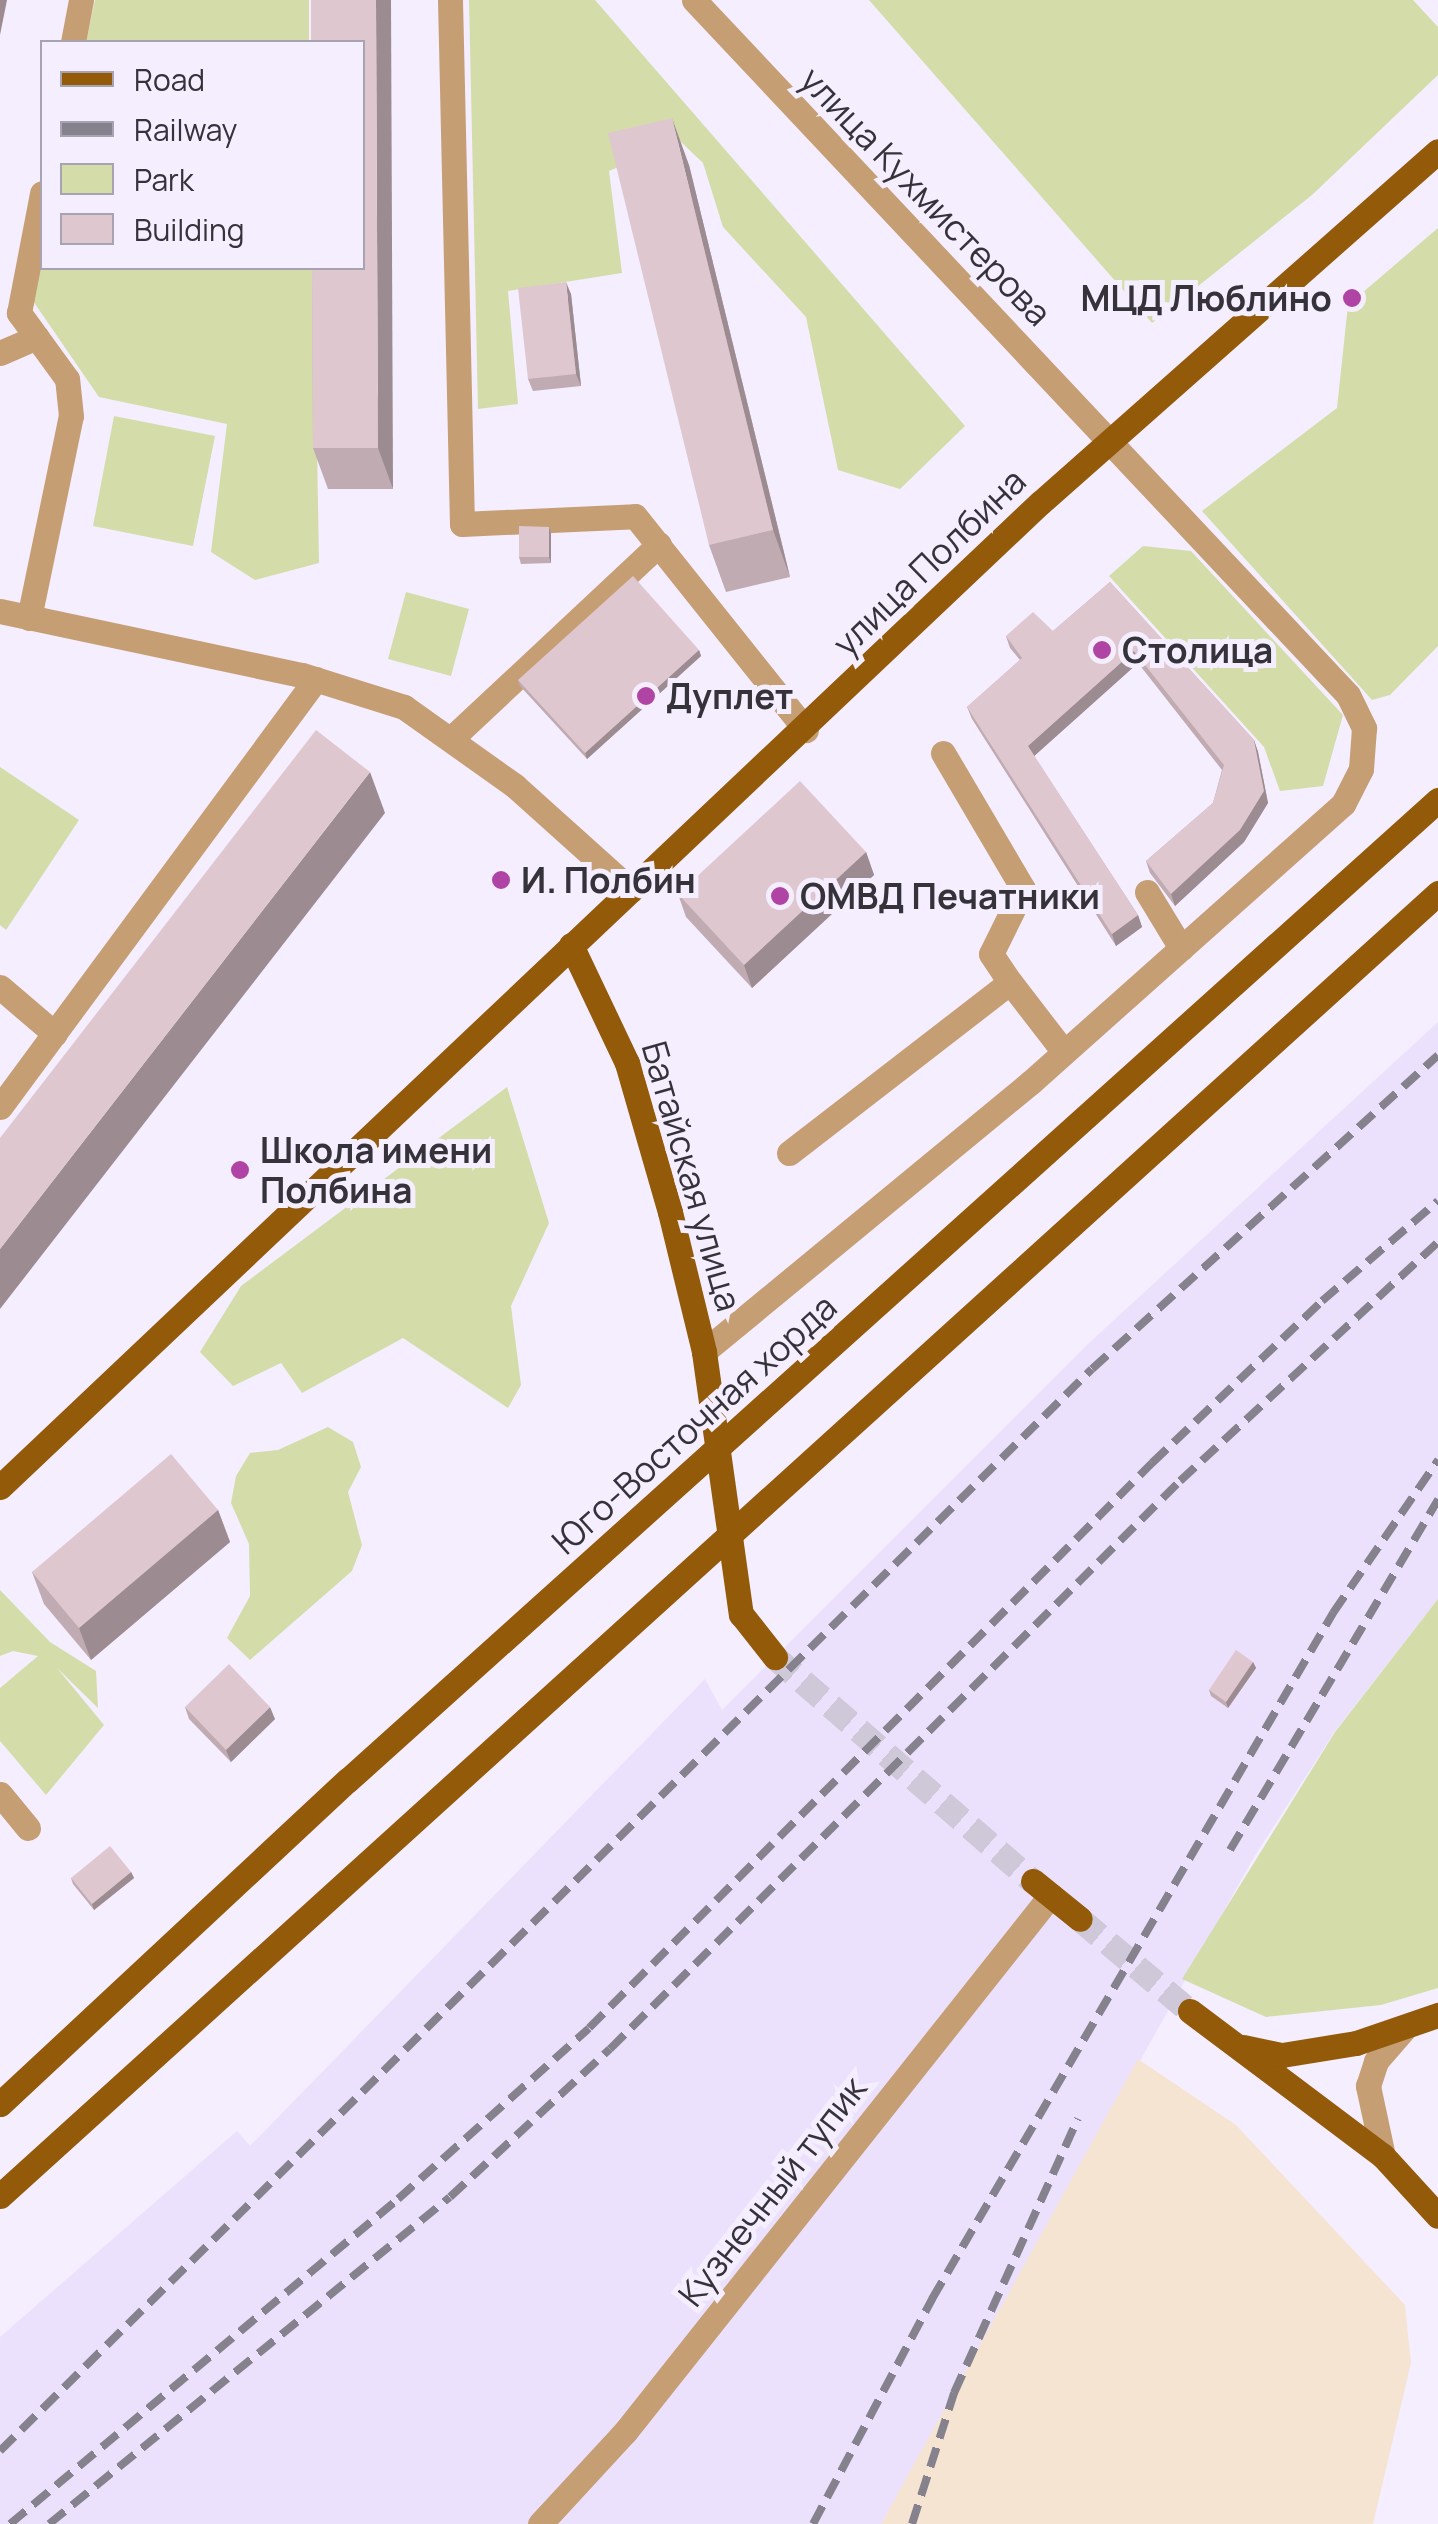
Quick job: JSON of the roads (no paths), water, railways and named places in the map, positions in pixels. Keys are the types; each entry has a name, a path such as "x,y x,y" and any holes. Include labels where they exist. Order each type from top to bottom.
{"main road":[{"name":"улица Полбина","path":"0,1488 571,945 806,730 1109,439 1438,150"},
{"name":"Юго-Восточная хорда","path":"0,2104 348,1780 926,1265 1438,800"},
{"path":"0,2196 1438,893"},
{"name":"Батайская улица","path":"571,945 627,1063 704,1352 741,1614 775,1657"},
{"path":"1042,1888 1080,1919"},
{"path":"1190,2010 1382,2156 1438,2216"},
{"path":"1238,2046 1282,2054 1404,2030 1438,2015"}],"street":[{"path":"72,40 81,0"},
{"path":"450,0 462,524 635,516 806,730"},
{"name":"улица Кухмистерова","path":"694,0 1348,695 1364,728 1361,769 1344,804 1064,1052 704,1352"},
{"path":"29,618 71,416 67,379 18,313 40,203"},
{"path":"0,352 36,337"},
{"path":"452,737 659,544"},
{"path":"0,611 316,679 404,707 452,737 582,841 631,890"},
{"path":"0,1107 316,679"},
{"path":"942,754 1023,889 991,954 1064,1052"},
{"path":"1146,892 1181,948"},
{"path":"789,1153 1010,982"},
{"path":"0,987 55,1034"},
{"path":"0,1794 28,1828"},
{"name":"Кузнечный тупик","path":"540,2524 626,2432 1042,1888"},
{"path":"1382,2156 1368,2086 1376,2061 1404,2030"}],"tunnel":[{"path":"775,1657 1033,1881"},
{"path":"1080,1919 1190,2011"}],"railway":[{"path":"0,2451 1092,1369 1438,1055"},
{"path":"10,2524 398,2199 589,2028 1152,1463 1322,1301 1438,1201"},
{"path":"49,2524 450,2197 610,2049 1180,1481 1438,1242"},
{"path":"813,2524 932,2299 1333,1613 1438,1460"},
{"path":"1230,1850 1438,1499"},
{"path":"912,2524 954,2393 1078,2119"}],"place":[{"name":"МЦД Люблино","path":"1352,298"},
{"name":"Столица","path":"1102,650"},
{"name":"Дуплет","path":"646,696"},
{"name":"И. Полбин","path":"501,880"},
{"name":"ОМВД Печатники","path":"780,896"},
{"name":"Школа имени Полбина","path":"240,1170"}]}
